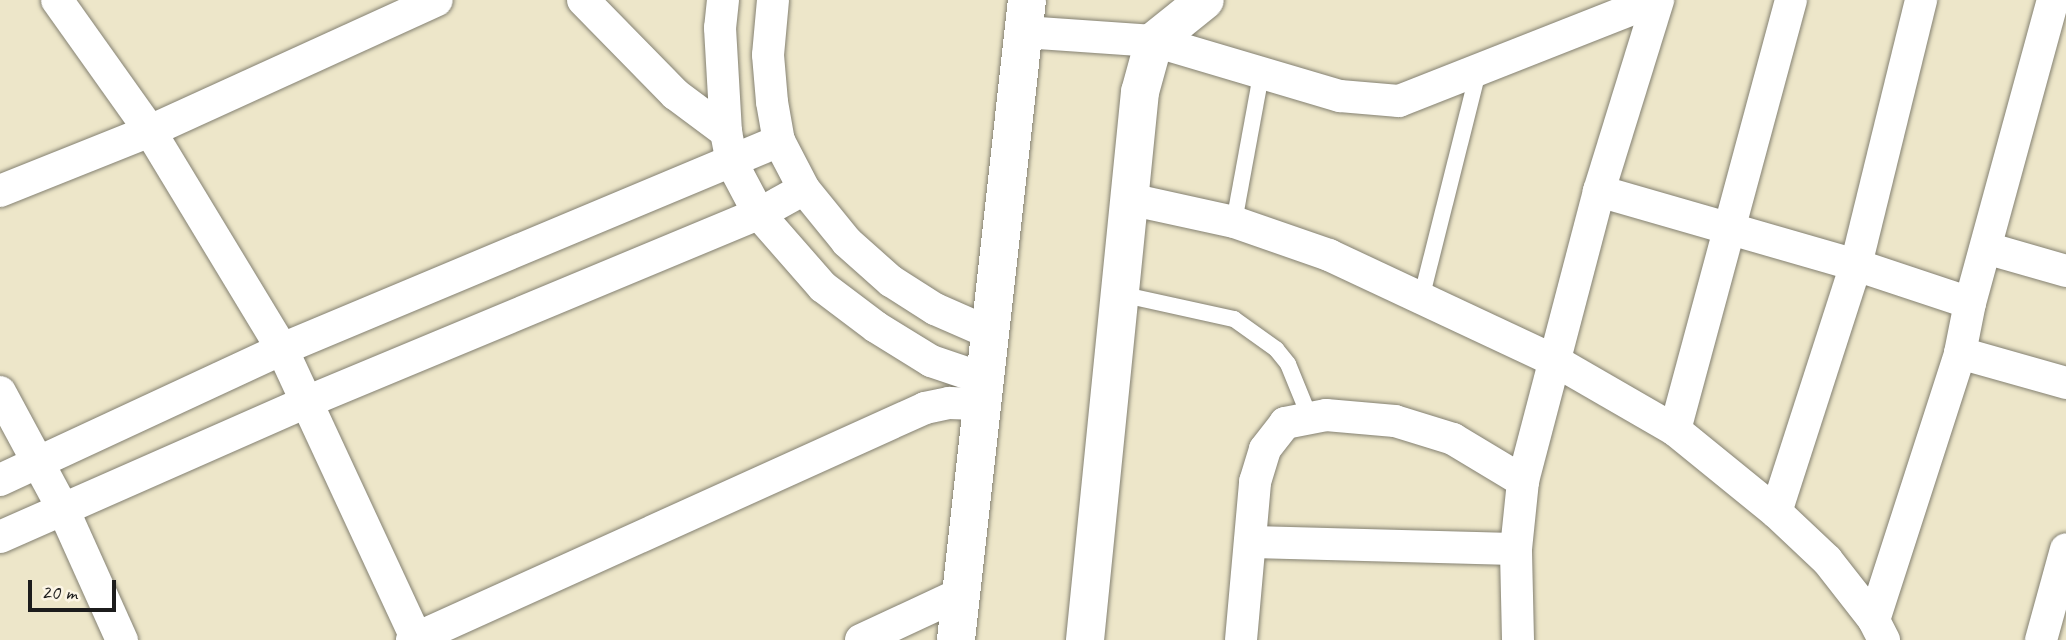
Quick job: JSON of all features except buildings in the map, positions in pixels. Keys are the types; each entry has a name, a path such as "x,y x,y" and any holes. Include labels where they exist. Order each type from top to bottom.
{"street":[{"path":"57,0 150,131 282,349 304,403 415,639 925,408 986,392"},
{"path":"5,182 150,131 437,0"},
{"path":"583,0 729,148"},
{"path":"723,0 720,28 729,148 759,214 823,287 876,327 986,392"},
{"path":"773,0 768,55 779,141 804,189 847,242 891,281 935,309 992,334"},
{"path":"1084,640 1140,92 1154,41 1205,0"},
{"path":"956,640 986,392 1025,16 1154,41 1262,70 1340,96 1399,101 1656,0"},
{"path":"1518,640 1517,549 1523,481 1557,362 1599,191 1656,0"},
{"path":"1675,430 1791,0"},
{"path":"1776,512 1856,265 1921,0"},
{"path":"1879,630 1960,353 1970,303 2053,0"},
{"path":"0,480 282,349 729,148 779,141"},
{"path":"0,537 304,403 759,214 804,189"},
{"path":"1599,191 1856,265 1970,303"},
{"path":"1129,199 1234,222 1329,255 1422,295 1557,362 1675,430 1776,512 1827,560 1879,630"},
{"path":"1986,248 2066,271"},
{"path":"1960,353 2066,383"},
{"path":"0,392 63,509 122,640"},
{"path":"1241,640 1255,482 1265,449 1285,423 1325,415 1395,421 1453,439 1523,481"},
{"path":"1250,542 1517,549"},
{"path":"2041,640 2066,549"},
{"path":"862,640 960,594"}],"lane":[{"path":"1234,222 1262,70"},
{"path":"1422,295 1478,72"},
{"path":"1119,294 1234,319 1276,349 1288,363 1310,418"}]}
